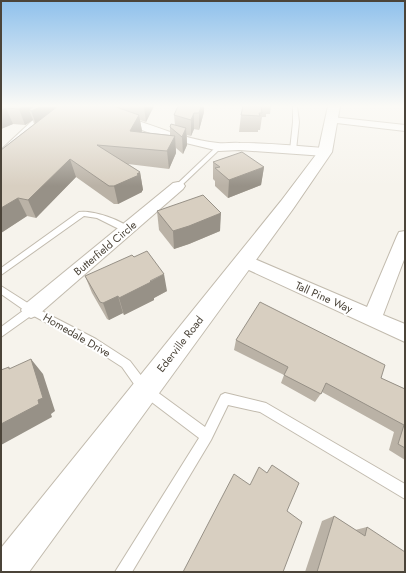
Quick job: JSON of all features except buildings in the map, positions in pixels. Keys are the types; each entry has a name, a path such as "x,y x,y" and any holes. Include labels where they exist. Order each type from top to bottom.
{"street":[{"path":"159,133 219,147 238,146 325,152"},
{"name":"Ederville Road","path":"6,572 244,261 325,152 329,133"},
{"name":"Butterfield Circle","path":"31,310 128,230 178,186"},
{"path":"372,318 405,236"},
{"name":"Tall Pine Way","path":"244,261 405,333"}],"lane":[{"path":"1,153 22,133"},
{"path":"293,150 295,133"},
{"path":"178,186 219,147"},
{"path":"1,272 82,214 92,214 103,217 128,230"},
{"name":"Homedale Drive","path":"1,289 31,310 92,342 126,364 144,390 207,436"},
{"path":"1,333 31,310"},
{"path":"122,572 207,436 225,399 262,407 405,492"}]}
